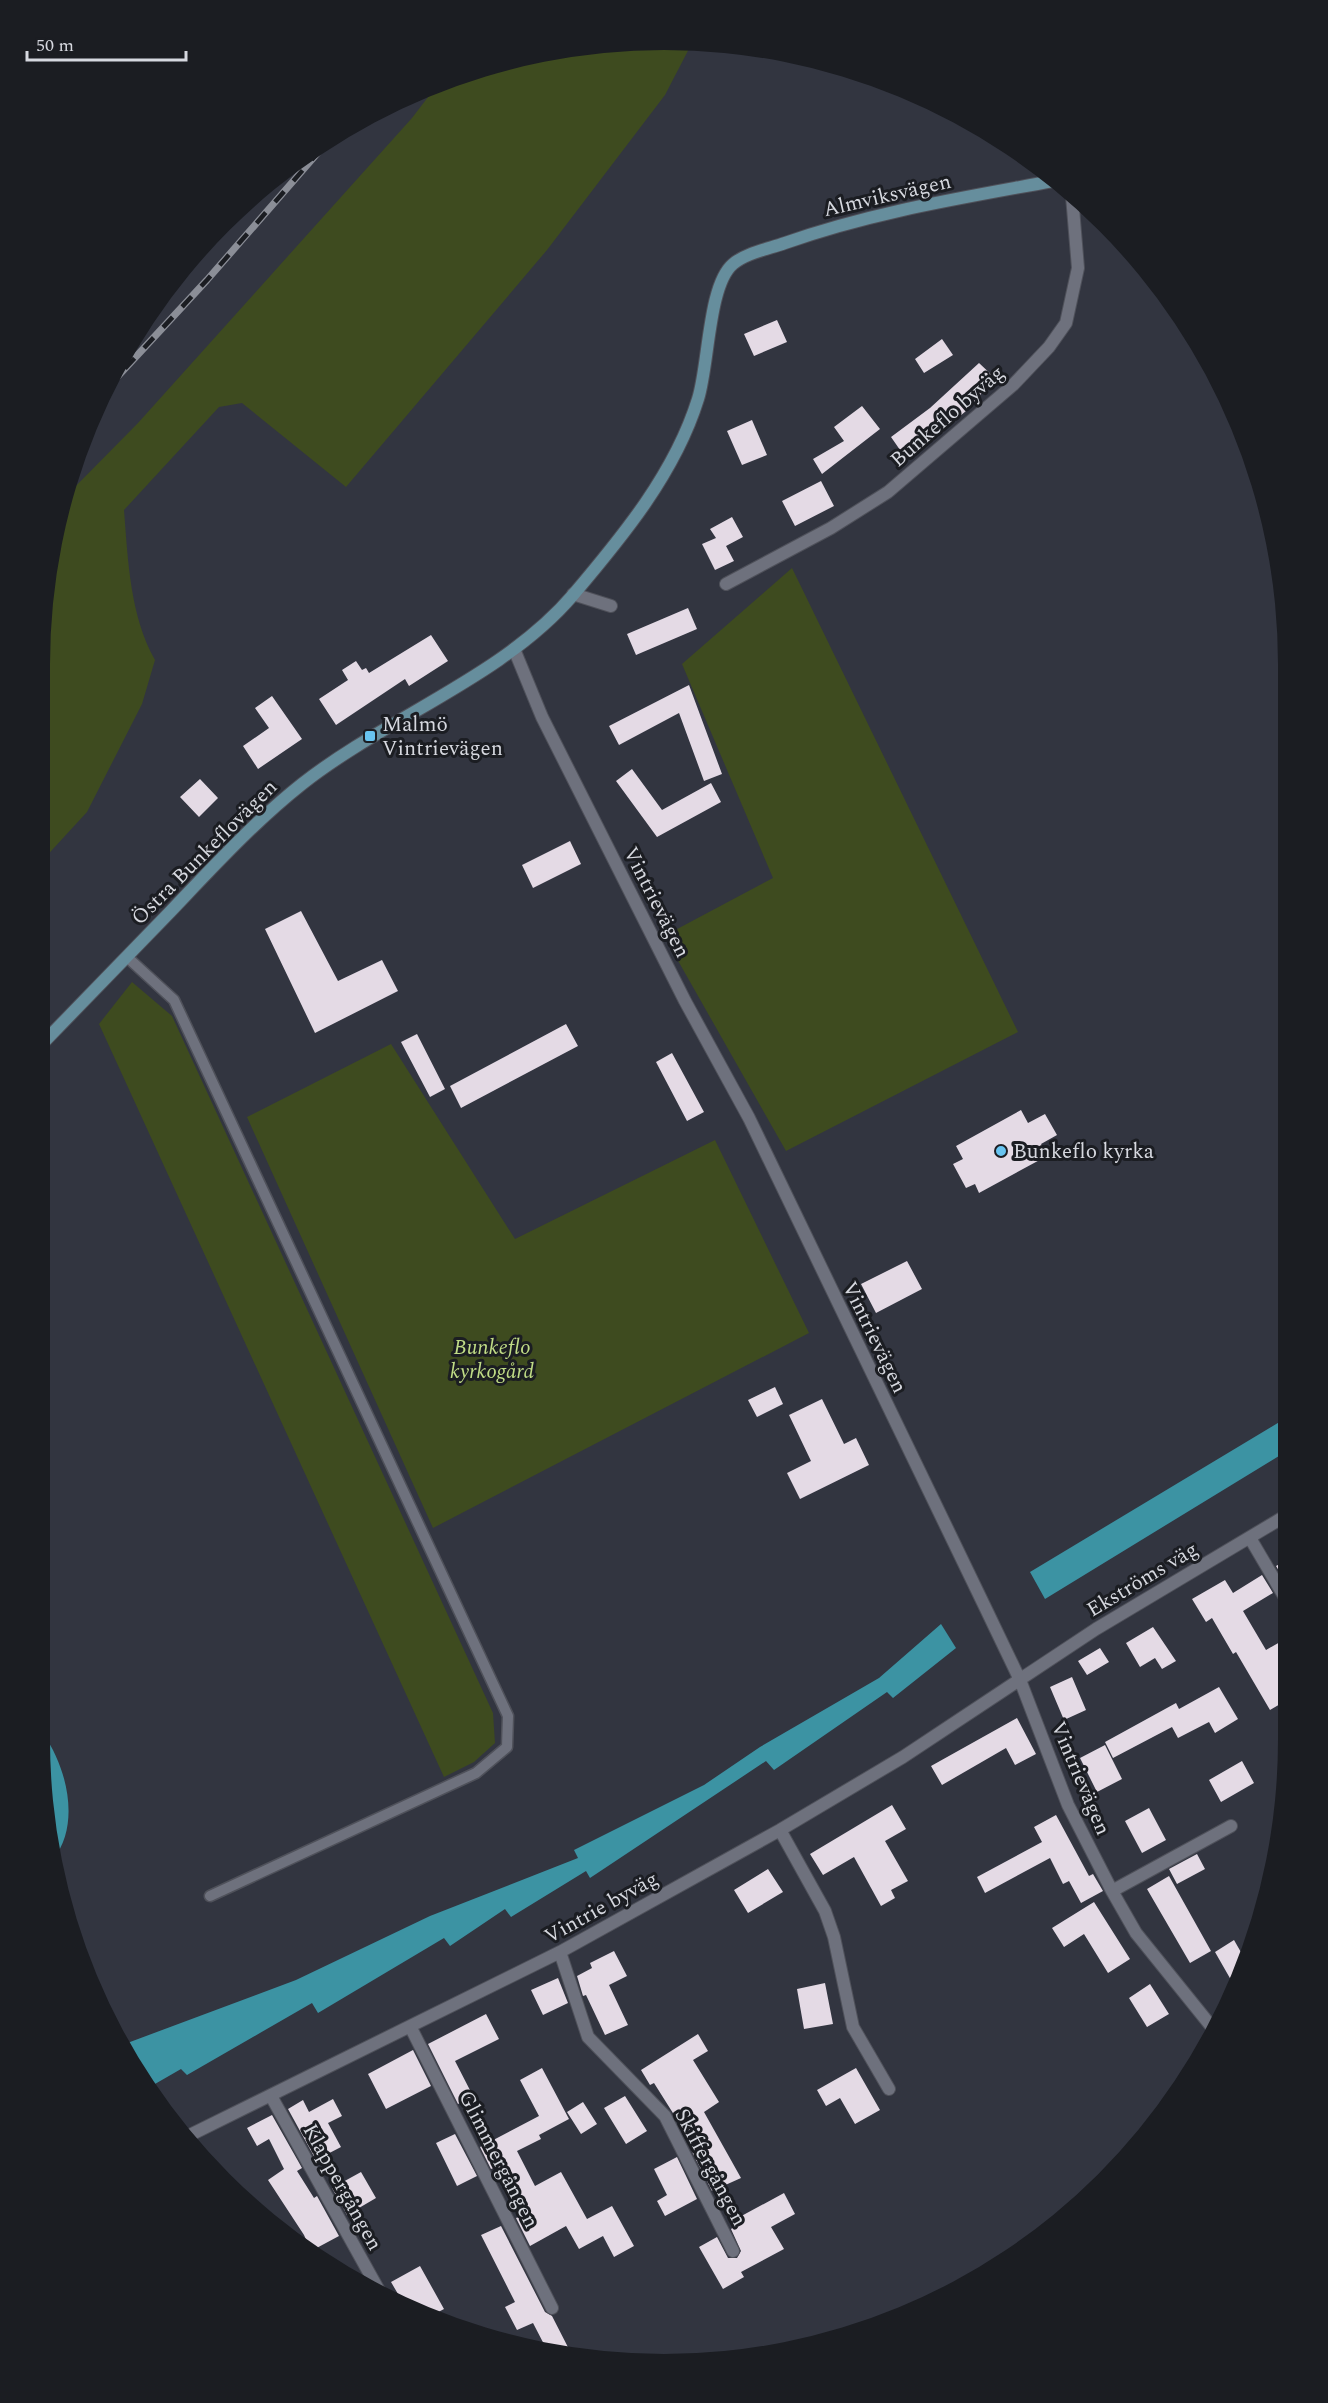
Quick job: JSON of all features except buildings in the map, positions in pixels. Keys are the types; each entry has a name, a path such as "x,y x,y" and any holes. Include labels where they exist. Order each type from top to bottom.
{"street":[{"name":"Almviksvägen","path":"734,263 824,229 896,210 1047,183"},
{"name":"Bunkeflo byväg","path":"726,584 831,528 888,492 1013,385 1049,347 1066,322 1078,268 1073,205"},
{"name":"Östra Bunkeflovägen","path":"50,1036 231,848 300,786 370,736 534,636 573,594 663,478 675,456 699,395 706,366 716,292 721,277 734,263"},
{"path":"573,594 610,606"},
{"name":"Vintrievägen","path":"514,650 542,717 685,1001 749,1118 1020,1680 1068,1805 1136,1933 1209,2022"},
{"name":"Ekströms väg","path":"1020,1680 1096,1629 1278,1521"},
{"path":"1250,1538 1278,1586"},
{"name":"Vintrie byväg","path":"193,2134 411,2028 560,1952 780,1830 903,1757 1020,1680"},
{"path":"1112,1891 1231,1826"},
{"path":"780,1830 825,1911 834,1937 853,2027 889,2089"},
{"name":"Skiffergången","path":"560,1952 588,2037 665,2116 733,2251"},
{"name":"Glimmergången","path":"411,2028 552,2308"},
{"name":"Klappergången","path":"271,2096 373,2280"}],"lane":[{"path":"127,957 174,1000 508,1716 507,1747 476,1773 210,1896"}],"green space":[{"path":"624,51 688,51 665,95 547,250 346,487 242,403 219,407 124,510 135,606 140,625 155,660 142,704 87,812 50,852 51,624 61,544 76,486 138,423 412,118 429,96 505,70 584,55"},
{"path":"792,568 1018,1032 786,1151 664,936 773,878 682,664"},
{"path":"132,982 172,1016 493,1713 495,1743 474,1762 444,1777 99,1024"},
{"name":"Bunkeflo kyrkogård","path":"391,1044 515,1239 715,1140 809,1333 433,1528 247,1117"}],"water":[{"path":"1278,1423 1278,1457 1045,1599 1030,1572"},
{"path":"941,1624 956,1648 893,1698 887,1692 774,1770 766,1761 590,1878 586,1871 511,1917 505,1909 450,1946 444,1938 318,2013 312,2003 187,2075 181,2069 156,2084 130,2042 296,1980 430,1916 578,1858 574,1850 704,1785 760,1747 879,1678"},
{"path":"50,1745 59,1764 68,1797 67,1830 59,1849 51,1779"}],"railway":[{"path":"127,367 207,280 309,162"}],"place":[{"name":"Malmö Vintrievägen","path":"370,736"},
{"name":"Bunkeflo kyrka","path":"1001,1151"}]}
